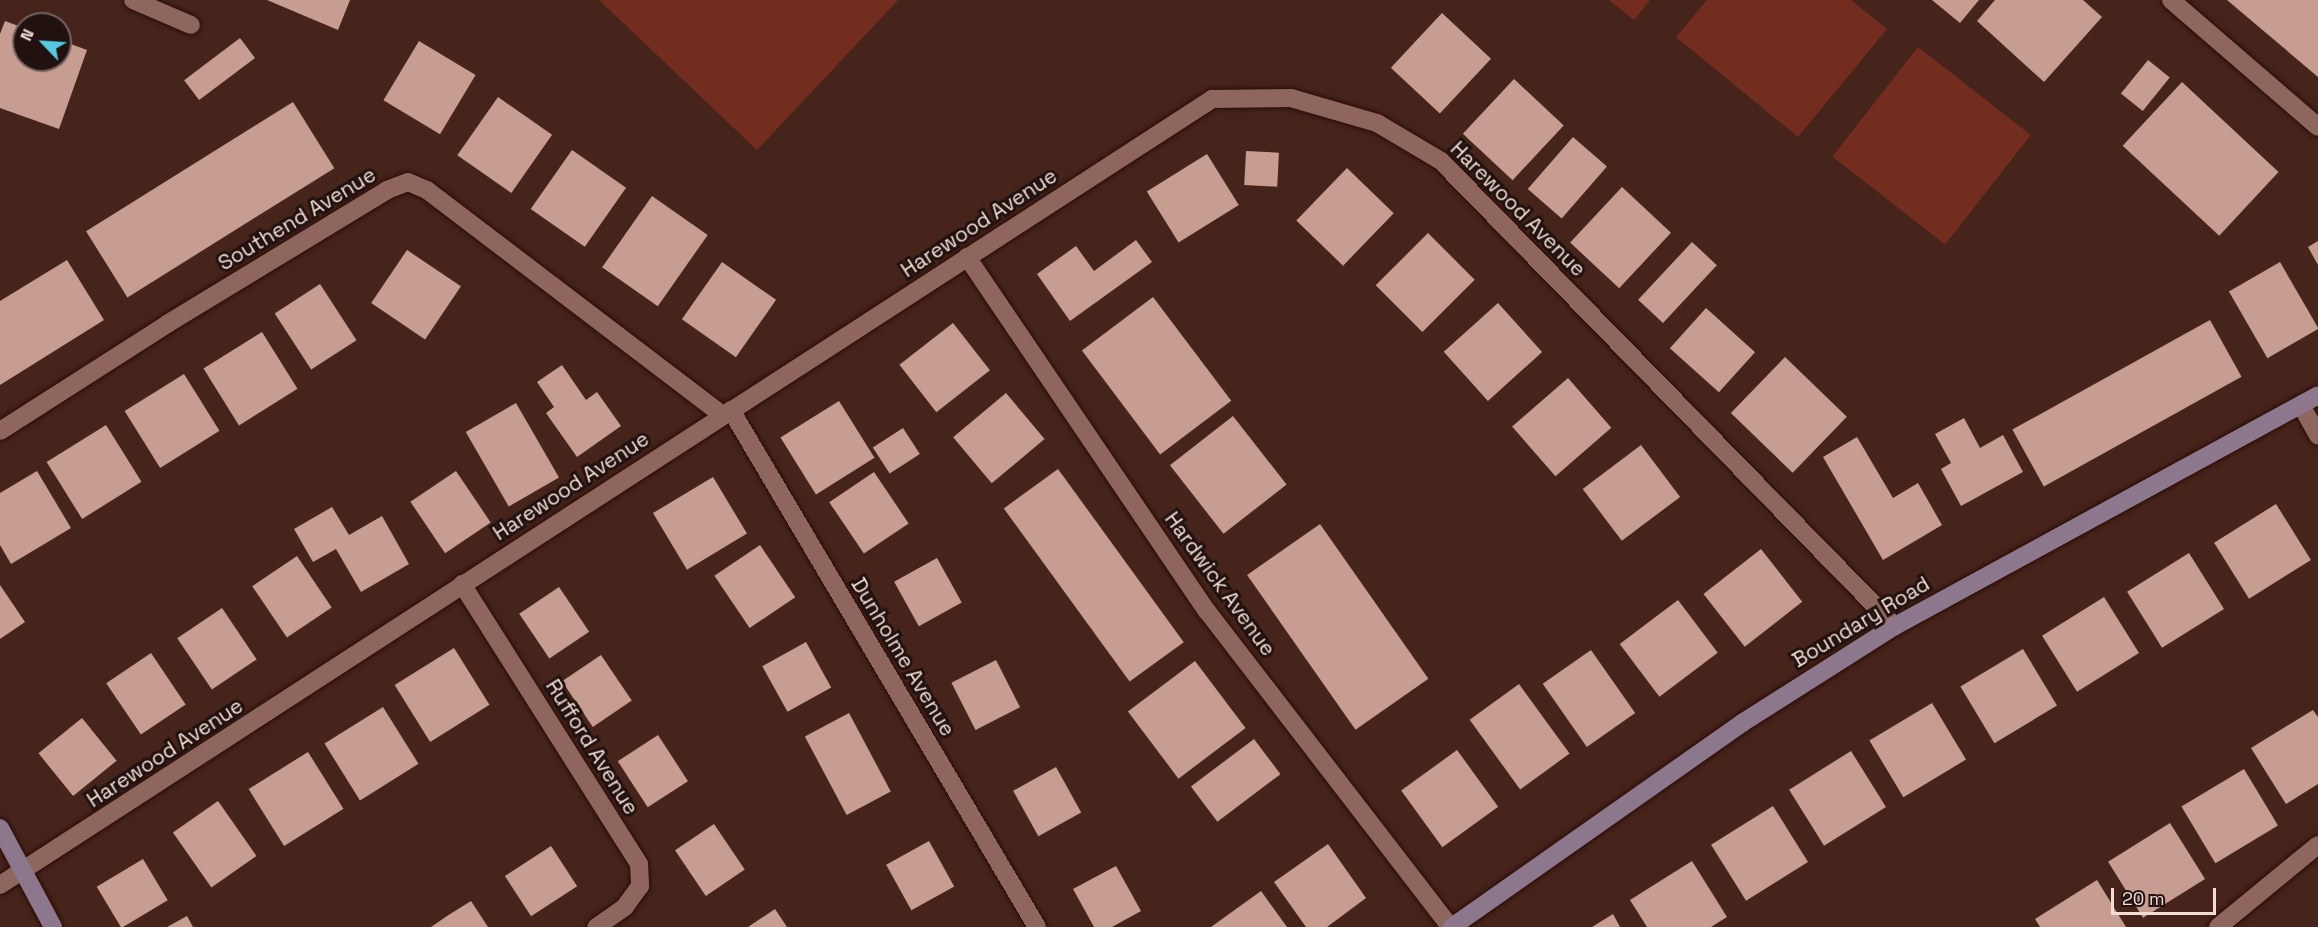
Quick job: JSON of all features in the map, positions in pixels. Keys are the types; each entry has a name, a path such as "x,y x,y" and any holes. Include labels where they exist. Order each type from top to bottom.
{"street":[{"path":"133,0 191,25"},
{"path":"2171,0 2318,127"},
{"name":"Harewood Avenue","path":"0,885 24,873 462,584 1212,99 1291,98 1377,123 1441,161 1895,626"},
{"name":"Southend Avenue","path":"0,431 167,324 387,190 408,182 427,190 727,413"},
{"name":"Hardwick Avenue","path":"967,257 1208,611 1451,927"},
{"name":"Boundary Road","path":"1451,927 1742,723 1895,626 2318,395"},
{"path":"2301,405 2318,436"},
{"name":"Dunholme Avenue","path":"727,413 1036,927"},
{"name":"Rufford Avenue","path":"462,584 639,864 640,886 625,907 596,927"},
{"path":"0,828 53,927"},
{"path":"2218,927 2318,845"}],"shaded area":[{"path":"599,0 898,0 757,150"},
{"path":"1609,0 1650,0 1634,20"},
{"path":"1707,0 1851,0 1887,29 1798,137 1676,37"},
{"path":"1918,47 2031,135 1945,245 1832,157"}],"building":[{"path":"267,0 350,0 338,30"},
{"path":"1932,0 1979,0 1960,23"},
{"path":"1995,0 2083,0 2102,17 2044,82 1977,21"},
{"path":"2227,0 2318,0 2318,77"},
{"path":"1442,13 1491,59 1440,114 1391,68"},
{"path":"5,21 12,24 12,72 72,72 72,44 87,50 59,129 0,108 0,34"},
{"path":"240,38 255,58 199,100 184,80"},
{"path":"419,41 476,75 440,134 383,100"},
{"path":"2148,60 2170,78 2143,111 2121,93"},
{"path":"1514,79 1564,125 1513,180 1463,134"},
{"path":"2182,82 2279,172 2219,236 2123,146"},
{"path":"498,97 552,135 511,193 457,155"},
{"path":"293,102 334,168 127,297 86,231"},
{"path":"1573,137 1607,167 1562,219 1528,189"},
{"path":"572,150 626,188 585,247 531,209"},
{"path":"1246,151 1279,153 1277,187 1244,185"},
{"path":"1207,154 1239,205 1179,243 1147,192"},
{"path":"1347,168 1394,213 1343,266 1296,221"},
{"path":"1622,187 1671,233 1619,288 1570,243"},
{"path":"652,196 708,235 658,306 602,267"},
{"path":"1428,233 1475,280 1422,332 1376,285"},
{"path":"1136,240 1152,262 1070,321 1037,274 1076,246 1094,271"},
{"path":"2318,241 2318,265 2308,247"},
{"path":"1692,242 1717,265 1663,323 1638,300"},
{"path":"407,250 461,286 425,339 371,303"},
{"path":"67,260 104,320 0,385 0,301"},
{"path":"722,262 776,300 736,357 682,319"},
{"path":"2280,262 2318,329 2267,358 2229,292"},
{"path":"320,284 356,340 311,370 275,313"},
{"path":"1153,297 1231,401 1160,454 1082,351"},
{"path":"1498,303 1542,352 1488,401 1444,352"},
{"path":"1706,308 1755,352 1719,392 1670,348"},
{"path":"2210,320 2242,377 2044,486 2012,430"},
{"path":"953,323 990,370 936,412 899,365"},
{"path":"262,332 298,389 239,425 203,369"},
{"path":"1785,357 1847,417 1793,473 1731,413"},
{"path":"562,365 586,400 597,392 621,426 577,457 546,413 554,407 537,382"},
{"path":"184,374 220,431 160,468 125,411"},
{"path":"1568,378 1611,428 1555,476 1512,427"},
{"path":"1006,393 1045,439 992,483 953,437"},
{"path":"839,401 875,458 816,494 780,438"},
{"path":"516,403 559,477 509,506 466,432"},
{"path":"1233,416 1287,485 1224,534 1170,465"},
{"path":"1964,418 1980,448 2003,435 2023,472 1961,506 1941,469 1951,463 1935,434"},
{"path":"106,425 142,482 82,519 47,462"},
{"path":"903,428 920,454 890,474 873,448"},
{"path":"1857,437 1893,498 1918,483 1942,525 1883,560 1823,457"},
{"path":"1641,445 1680,497 1622,541 1583,489"},
{"path":"1058,469 1184,642 1130,682 1004,508"},
{"path":"37,471 71,528 11,564 0,545 0,493"},
{"path":"456,471 491,522 445,553 410,502"},
{"path":"874,472 909,523 864,554 829,502"},
{"path":"713,477 747,534 687,570 653,513"},
{"path":"2276,504 2311,560 2249,599 2214,543"},
{"path":"332,507 349,535 382,516 409,564 361,592 336,549 313,562 294,529"},
{"path":"1320,524 1428,679 1356,730 1247,575"},
{"path":"760,545 795,597 750,628 714,576"},
{"path":"1761,549 1802,602 1745,647 1703,594"},
{"path":"2189,553 2224,609 2162,648 2127,592"},
{"path":"297,556 332,607 287,638 252,586"},
{"path":"937,558 962,603 919,626 894,582"},
{"path":"0,585 25,622 0,639"},
{"path":"559,587 589,632 549,659 519,614"},
{"path":"2104,597 2139,653 2077,692 2042,636"},
{"path":"1678,600 1718,653 1659,697 1620,644"},
{"path":"222,608 257,659 212,690 177,638"},
{"path":"806,642 831,687 787,712 762,666"},
{"path":"454,648 490,705 430,742 395,685"},
{"path":"2023,649 2057,706 1994,743 1960,687"},
{"path":"1591,650 1635,713 1587,747 1543,684"},
{"path":"151,653 186,704 141,735 106,683"},
{"path":"601,655 632,701 593,727 562,681"},
{"path":"996,660 1020,707 976,730 951,683"},
{"path":"1195,661 1246,728 1178,779 1128,712"},
{"path":"1519,684 1570,754 1520,789 1470,720"},
{"path":"1932,703 1966,760 1903,797 1869,741"},
{"path":"383,707 419,764 360,800 324,744"},
{"path":"2313,710 2318,717 2318,784 2286,804 2251,748"},
{"path":"849,713 891,792 847,815 805,736"},
{"path":"82,718 117,761 73,796 38,753"},
{"path":"658,735 688,781 648,807 618,761"},
{"path":"1254,739 1280,774 1217,822 1191,787"},
{"path":"1457,750 1498,807 1442,847 1401,791"},
{"path":"1851,751 1886,807 1824,846 1789,790"},
{"path":"308,752 344,809 284,846 249,789"},
{"path":"1056,767 1081,812 1038,836 1013,791"},
{"path":"2244,769 2278,826 2215,863 2181,807"},
{"path":"218,801 256,856 211,887 173,833"},
{"path":"1773,806 1808,862 1746,901 1711,845"},
{"path":"2170,823 2205,879 2143,918 2108,862"},
{"path":"714,824 745,870 706,896 675,850"},
{"path":"929,841 954,886 911,910 886,865"},
{"path":"1328,844 1366,898 1327,927 1306,927 1274,882"},
{"path":"551,846 577,886 531,916 505,876"},
{"path":"143,859 168,900 121,927 97,887"},
{"path":"1692,861 1727,917 1711,927 1647,927 1630,900"},
{"path":"1116,866 1141,911 1112,927 1094,927 1073,889"},
{"path":"2097,880 2126,927 2040,927 2035,919"},
{"path":"1261,891 1287,927 1211,927"},
{"path":"471,901 488,927 431,927 447,916"},
{"path":"775,909 787,927 748,927"},
{"path":"1613,914 1620,927 1592,927"},
{"path":"187,916 193,927 167,927"}]}
